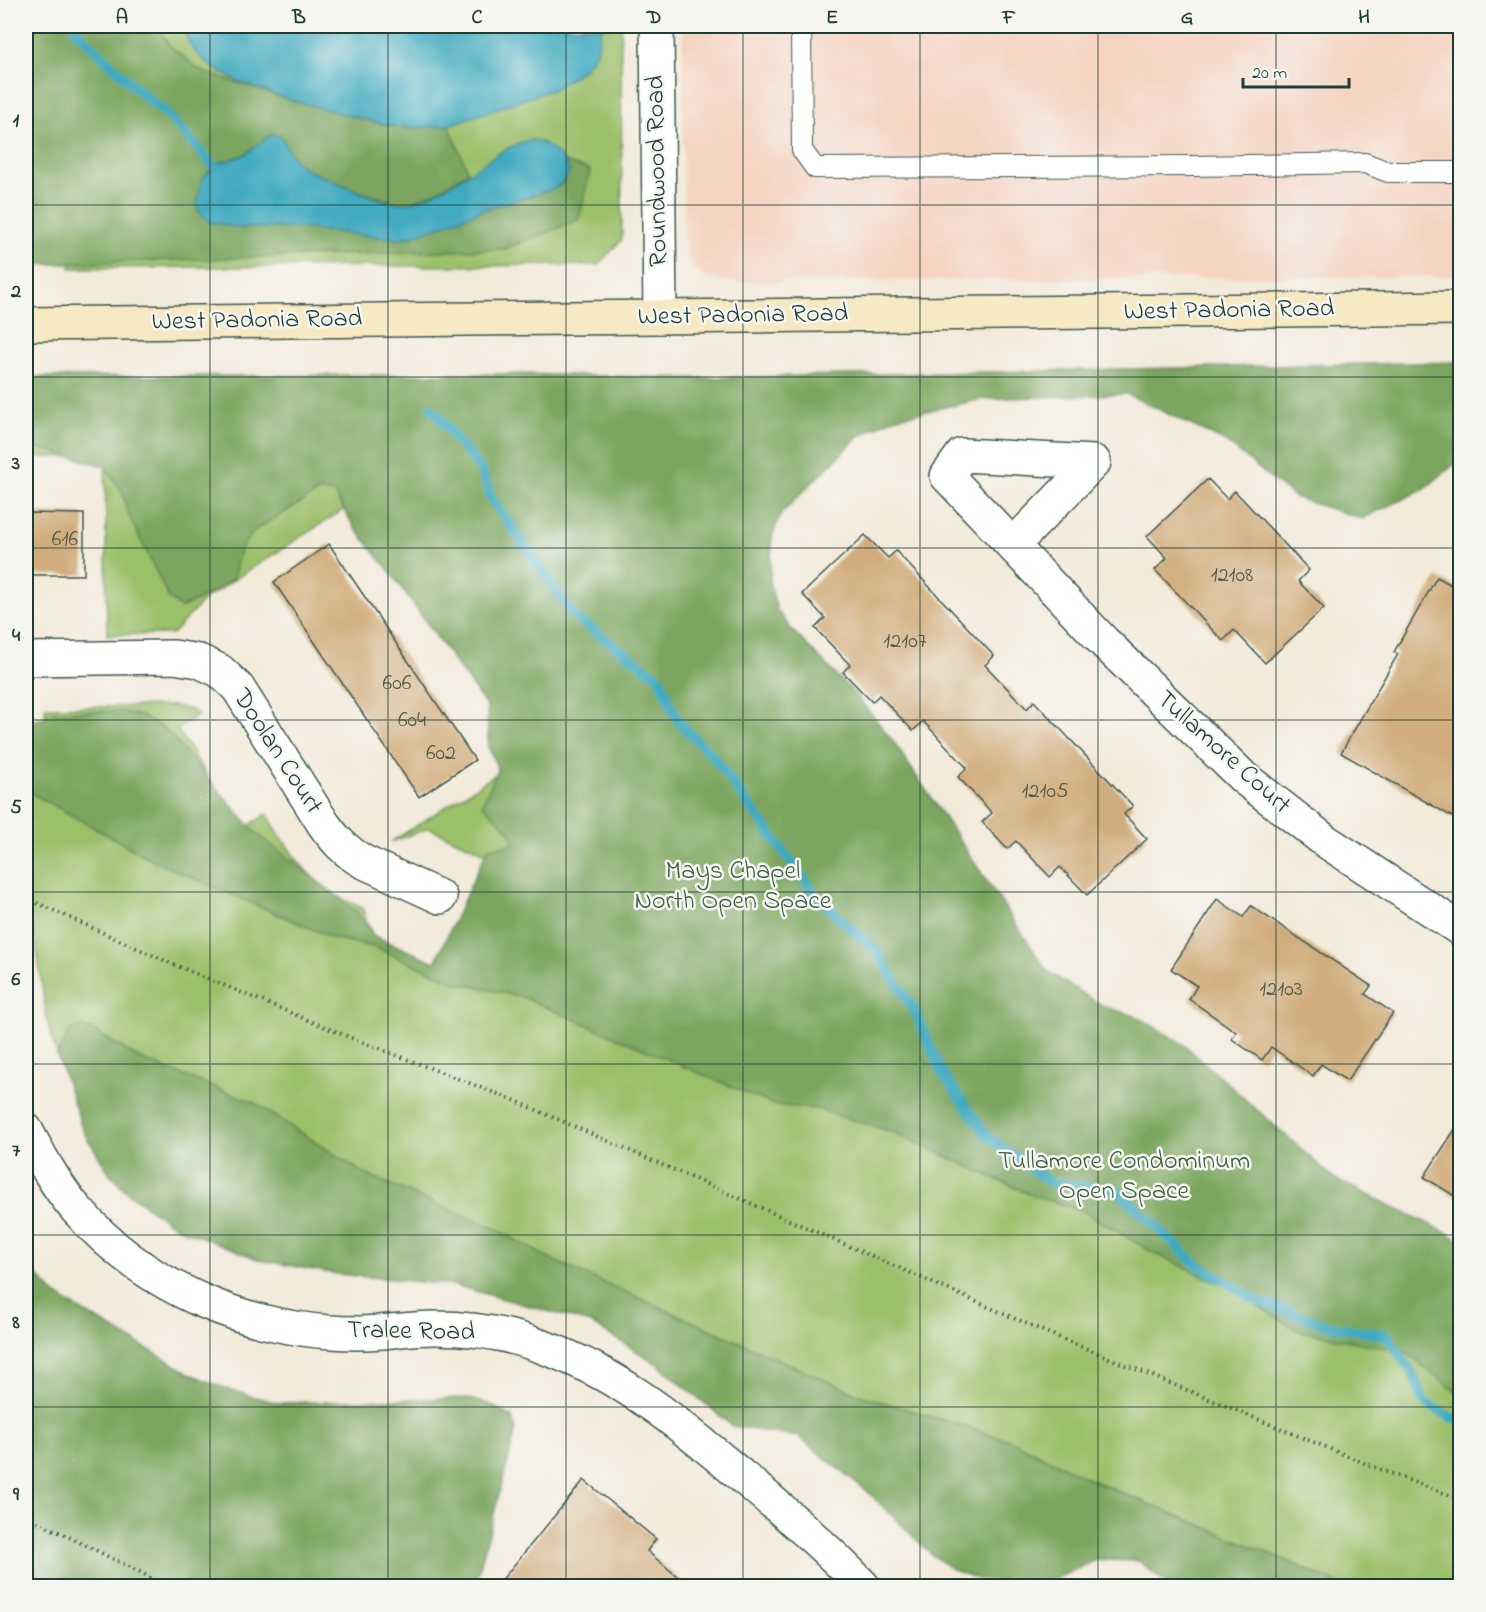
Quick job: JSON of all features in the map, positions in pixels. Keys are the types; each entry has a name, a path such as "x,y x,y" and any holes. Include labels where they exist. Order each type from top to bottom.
{"main road":[{"name":"West Padonia Road","path":"26,324 1461,308"}],"street":[{"name":"Roundwood Road","path":"657,26 660,317"},
{"name":"Tullamore Court","path":"1012,545 1104,642 1244,778 1324,840 1461,928"},
{"name":"Doolan Court","path":"26,659 174,657 199,661 220,671 238,688 323,824 339,844 364,862 440,897"},
{"name":"Tralee Road","path":"26,1130 46,1169 77,1211 115,1247 167,1284 204,1302 249,1319 295,1329 359,1333 435,1328 485,1332 541,1346 579,1361 637,1394 676,1421 809,1532 863,1587"}],"lane":[{"path":"801,26 802,150 814,168 1365,163 1388,172 1461,172"}],"path":[{"path":"26,898 192,972 354,1039 516,1101 1048,1333 1373,1466 1461,1499"},
{"path":"26,1516 142,1573 164,1587"}],"shaded area":[{"path":"682,26 1460,26 1460,276 728,282 706,279 696,271 689,258 684,238"}],"green space":[{"path":"26,26 159,26 169,45 201,71 290,100 387,125 411,128 449,125 468,172 436,192 410,202 399,203 360,192 299,167 289,154 282,137 272,134 244,155 216,164 202,180 197,204 199,212 239,228 301,228 396,239 411,237 487,208 558,187 569,170 565,162 590,170 579,220 505,249 26,265"},
{"path":"91,26 621,26 622,240 598,265 70,268"},
{"path":"1460,362 1460,460 1424,489 1362,519 1294,497 1226,442 1127,394 983,399 894,418 859,436 781,514 772,537 770,584 777,610 791,629 855,694 893,741 1048,972 1103,1006 1138,1017 1183,1044 1335,1179 1448,1233 1460,1241 1460,1395 1405,1352 1297,1330 1229,1288 1152,1252 1083,1211 1029,1194 895,1133 817,1109 774,1105 522,997 455,982 374,947 333,938 158,863 26,790 26,724 56,712 121,711 144,717 166,730 255,832 357,912 374,936 435,962 488,848 513,844 510,832 482,804 498,770 488,746 487,707 391,573 355,528 334,493 320,491 255,530 240,549 234,577 221,589 181,608 169,598 129,516 121,489 104,466 26,446 26,377 511,374 702,378"},
{"path":"309,382 1003,938 1460,1298 1460,1586 1342,1586 1290,1562 1093,1481 1009,1440 862,1396 550,1259 498,1230 365,1174 253,1102 140,1059 94,1031 70,1030 57,1055 47,1020 26,875 26,736 45,735 45,707 174,706 191,710 199,715 177,729 242,830 267,814 296,858 322,886 362,908 377,946 333,938 374,947 457,982 492,856 429,828 391,842 526,755 360,499 207,597 172,634 107,635 105,457 26,457 26,383"},
{"path":"82,1026 140,1059 253,1102 365,1174 498,1230 550,1259 862,1396 1009,1440 1093,1481 1290,1562 1342,1586 1169,1586 1139,1561 1096,1560 1055,1579 1023,1582 978,1579 953,1570 931,1554 868,1492 798,1437 732,1426 656,1363 590,1323 453,1285 336,1274 260,1260 176,1227 129,1194 110,1174 84,1133 57,1055 70,1030"},
{"path":"26,1263 52,1291 72,1305 191,1374 226,1389 278,1403 466,1398 489,1404 512,1417 516,1430 475,1586 35,1586 26,1581"}],"water":[{"path":"183,26 602,26 597,52 583,70 554,89 449,125 411,128 387,125 290,100 240,82 218,71 201,58 189,44"},
{"path":"272,134 282,137 292,157 304,168 369,195 399,203 422,199 435,193 504,150 529,140 538,141 557,153 569,170 566,179 555,188 494,206 419,234 396,239 301,228 239,228 210,222 199,212 197,204 202,180 216,164 244,155"}],"building":[{"path":"1208,479 1227,499 1235,491 1309,570 1298,581 1324,608 1265,663 1234,630 1223,641 1155,570 1167,558 1147,536"},
{"path":"26,513 84,514 84,575 26,575"},
{"path":"865,535 888,558 896,551 994,656 985,665 1027,709 1034,701 1133,806 1124,814 1147,839 1087,895 1060,867 1050,877 1016,841 1007,849 982,822 992,813 958,777 967,768 923,721 913,731 879,695 872,702 843,672 850,665 815,628 825,618 802,594"},
{"path":"329,544 475,760 419,797 274,582"},
{"path":"1437,577 1461,590 1461,822 1341,753 1398,654 1394,652"},
{"path":"1217,899 1243,917 1251,906 1371,986 1365,994 1393,1013 1347,1081 1321,1064 1313,1076 1271,1047 1262,1060 1232,1039 1236,1032 1189,999 1197,986 1171,969"},
{"path":"1461,1120 1461,1200 1424,1177"},
{"path":"584,1480 656,1539 647,1551 690,1587 496,1587"}],"waterway":[{"path":"75,30 140,92 167,114 222,175"},
{"path":"431,408 482,471 491,498 575,617 660,678 677,720 715,759 818,898 877,952 913,1008 942,1073 987,1136 1051,1183 1117,1190 1195,1263 1255,1300 1330,1326 1387,1335 1414,1376 1423,1401 1450,1417 1460,1419"}],"park label":[{"name":"Mays Chapel North Open Space","path":"733,887"},
{"name":"Tullamore Condominum Open Space","path":"1124,1177"}]}
